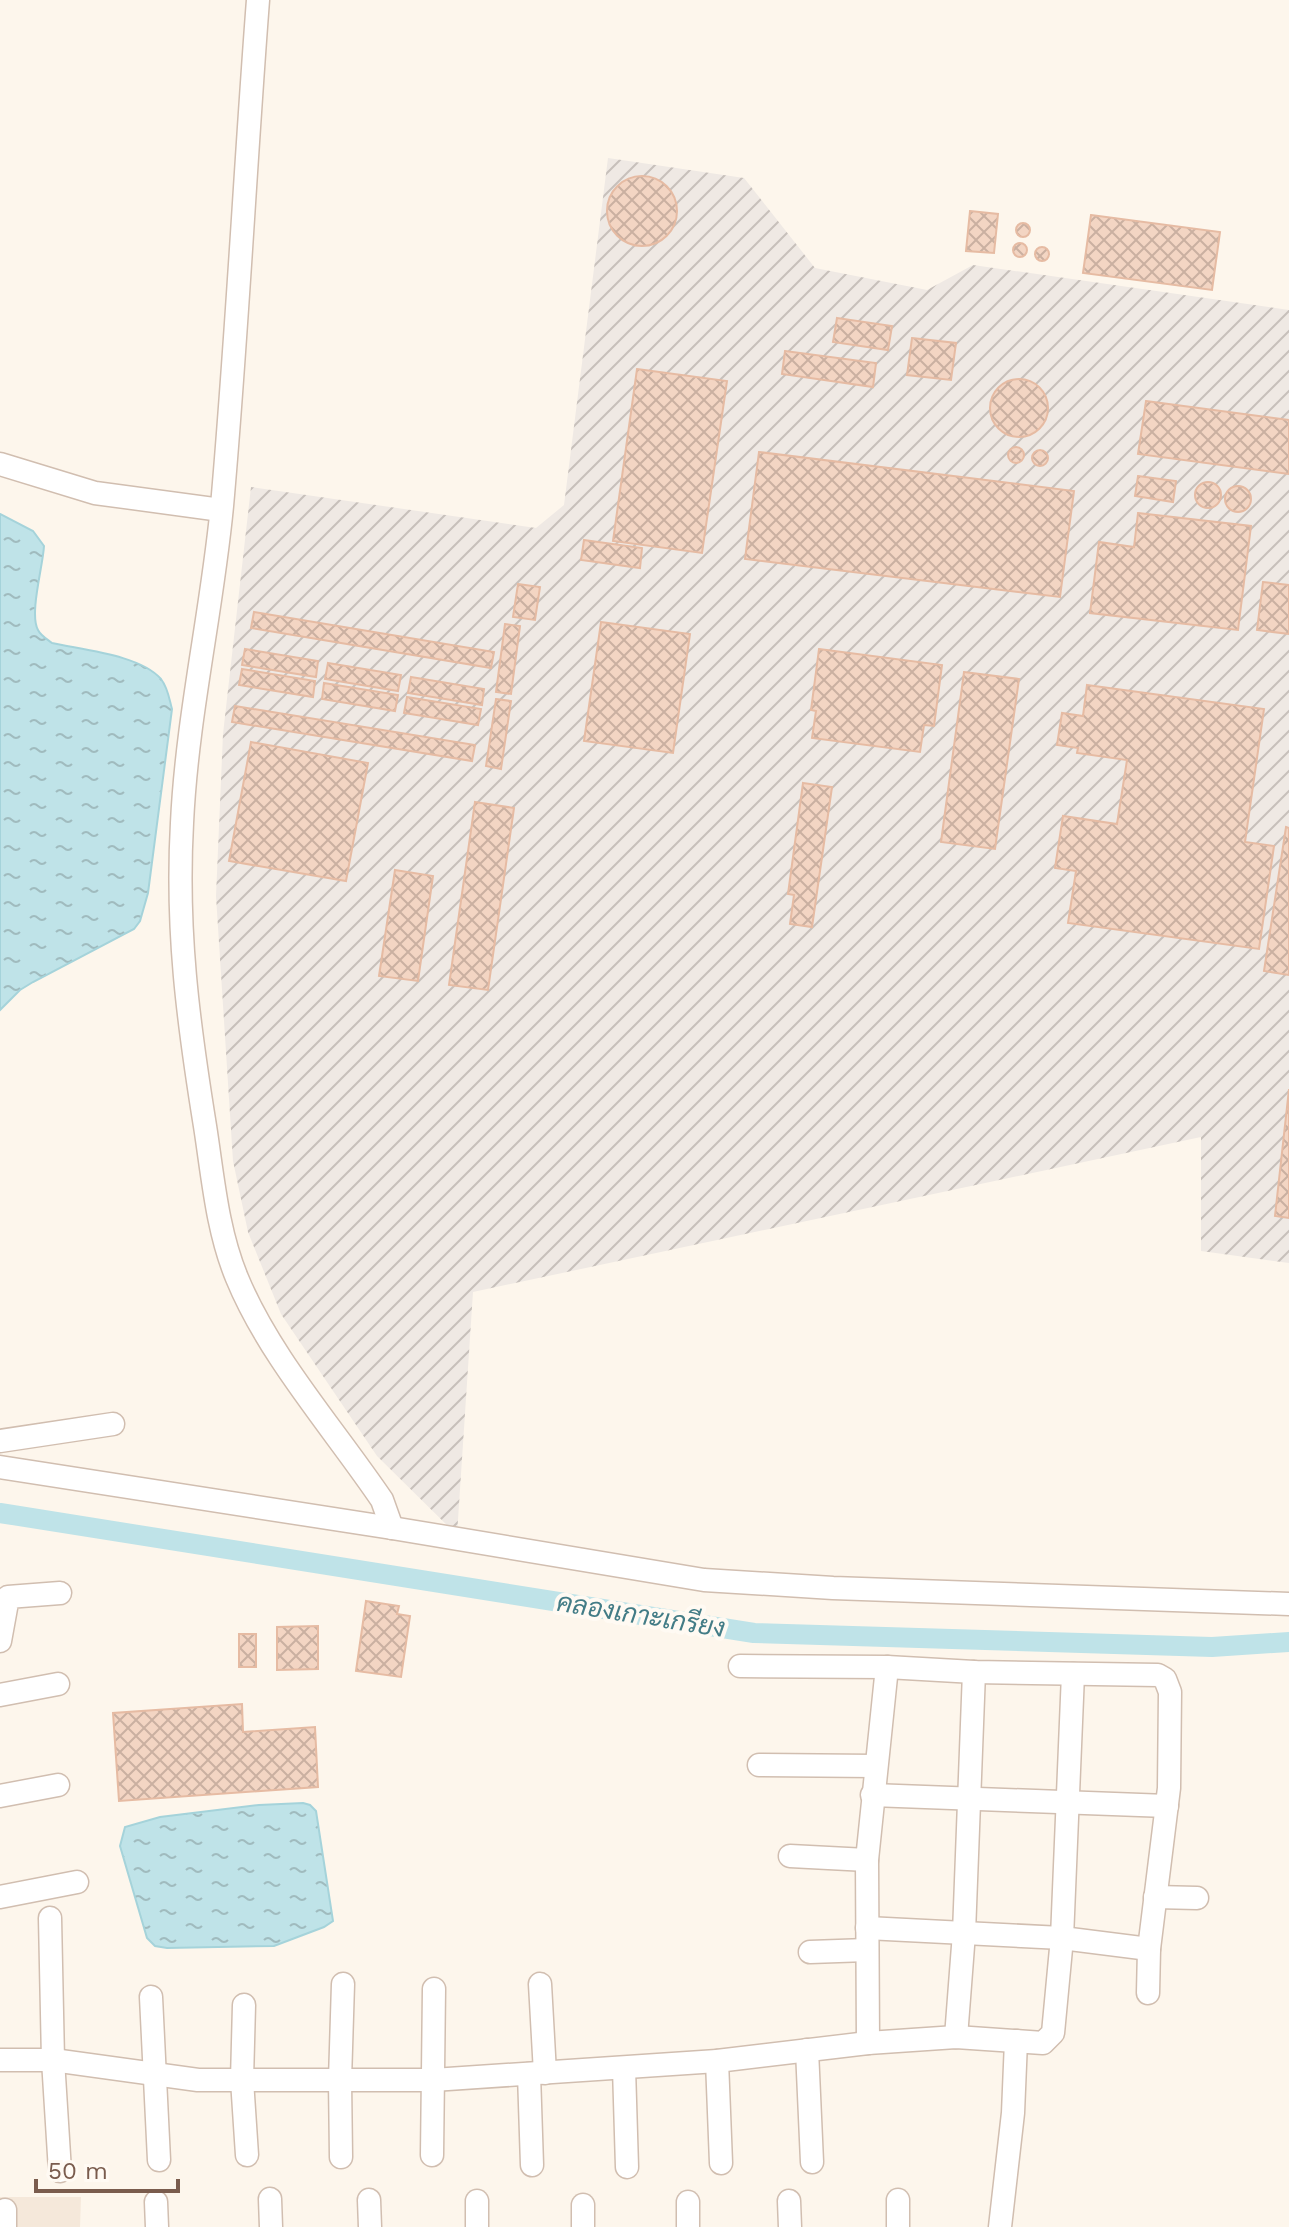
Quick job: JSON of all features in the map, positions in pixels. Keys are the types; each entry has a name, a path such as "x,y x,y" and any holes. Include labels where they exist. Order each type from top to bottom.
{"street":[{"path":"258,0 221,510 188,748 182,824 181,946 187,1013 214,1188 235,1275 251,1310 274,1347 382,1500 392,1528"},
{"path":"0,464 95,493 221,510"},
{"path":"0,1441 113,1424"},
{"path":"0,1467 704,1580 833,1588 1289,1604"},
{"path":"0,1641 8,1597 60,1593"},
{"path":"740,1666 1158,1675 1169,1684 1169,1760 1167,1806 1149,1949 1148,1993"},
{"path":"868,2043 867,1860 887,1667"},
{"path":"956,2037 964,1933 974,1672"},
{"path":"0,2060 53,2060 198,2080 433,2080 717,2061 868,2043 956,2037 1043,2043 1053,2033 1062,1938 1073,1674"},
{"path":"0,1695 58,1684"},
{"path":"759,1765 876,1766"},
{"path":"0,1796 58,1785"},
{"path":"872,1795 1167,1806"},
{"path":"790,1856 867,1860"},
{"path":"0,1897 77,1882"},
{"path":"1155,1897 1197,1898"},
{"path":"50,1918 53,2060 60,2171"},
{"path":"810,1952 867,1939 964,1933 1062,1938 1149,1949"},
{"path":"341,2157 343,1984"},
{"path":"532,2165 540,1984"},
{"path":"432,2155 434,1989"},
{"path":"151,1997 159,2160"},
{"path":"244,2005 242,2080 247,2155"},
{"path":"1000,2227 1013,2113 1016,2041"},
{"path":"807,2050 812,2162"},
{"path":"717,2061 721,2163"},
{"path":"624,2068 627,2167"},
{"path":"270,2199 271,2227"},
{"path":"369,2200 370,2227"},
{"path":"898,2200 898,2227"},
{"path":"477,2201 477,2227"},
{"path":"789,2201 790,2227"},
{"path":"156,2202 157,2227"},
{"path":"688,2202 688,2227"}],"shaded area":[{"path":"608,158 744,178 815,268 927,290 973,265 1289,310 1289,1263 1201,1251 1201,1137 473,1292 457,1535 377,1456 281,1314 248,1232 233,1161 216,896 223,734 251,487 536,528 564,505"},
{"path":"0,2197 81,2197 80,2227 0,2227"}],"water":[{"path":"0,514 33,531 44,546 35,613 41,634 52,643 125,659 152,671 165,686 172,709 148,893 140,921 134,929 20,990 0,1010"},
{"path":"303,1803 316,1811 333,1921 274,1946 167,1948 155,1946 147,1938 120,1846 125,1827 160,1817"}],"building":[{"path":"642,176 667,186 677,211 667,236 642,246 617,236 607,211 617,186"},
{"path":"970,211 998,214 994,253 966,251"},
{"path":"1091,215 1220,232 1212,290 1083,273"},
{"path":"1023,223 1030,230 1023,237 1016,230"},
{"path":"1020,243 1027,250 1020,257 1013,250"},
{"path":"1042,247 1049,254 1042,261 1035,254"},
{"path":"837,318 892,326 888,350 833,342"},
{"path":"912,338 956,343 951,380 907,375"},
{"path":"785,351 876,363 873,387 782,374"},
{"path":"637,369 727,381 702,553 613,541"},
{"path":"1019,379 1040,387 1048,408 1040,429 1019,437 998,429 990,408 998,387"},
{"path":"1146,401 1289,420 1289,474 1138,454"},
{"path":"1016,447 1024,455 1016,463 1008,455"},
{"path":"1040,450 1046,452 1046,464 1040,466 1034,464 1032,458 1034,452"},
{"path":"759,452 1074,491 1060,597 745,559"},
{"path":"1138,476 1176,481 1173,502 1135,496"},
{"path":"1208,482 1217,486 1221,495 1217,504 1208,508 1199,504 1195,495 1199,486"},
{"path":"1238,486 1247,490 1251,499 1247,508 1238,512 1229,508 1225,499 1229,490"},
{"path":"1138,513 1251,526 1238,630 1090,613 1099,542 1134,547"},
{"path":"584,540 642,548 640,568 581,560"},
{"path":"1263,582 1289,585 1289,634 1257,630"},
{"path":"518,584 540,587 535,620 513,617"},
{"path":"254,612 494,652 491,668 251,628"},
{"path":"601,622 690,634 673,753 584,741"},
{"path":"505,624 520,626 511,694 496,692"},
{"path":"245,649 318,661 316,677 242,665"},
{"path":"819,649 942,665 934,726 924,725 920,752 812,738 816,711 811,710"},
{"path":"328,663 401,675 398,691 325,679"},
{"path":"242,669 315,681 313,697 239,685"},
{"path":"964,672 1019,679 995,849 941,842"},
{"path":"411,677 484,689 482,705 408,693"},
{"path":"324,683 398,695 395,711 322,699"},
{"path":"1087,685 1264,709 1245,842 1274,846 1259,949 1068,923 1076,871 1055,868 1063,816 1117,824 1127,760 1077,753 1078,748 1057,745 1062,713 1083,716"},
{"path":"407,697 481,709 478,725 404,713"},
{"path":"496,699 511,701 501,769 486,766"},
{"path":"235,706 475,745 472,761 232,722"},
{"path":"251,742 368,763 346,881 229,861"},
{"path":"803,783 832,787 812,927 790,924 794,895 788,894"},
{"path":"475,802 514,808 488,990 449,985"},
{"path":"1286,827 1289,828 1289,975 1264,971"},
{"path":"395,870 433,876 418,981 379,976"},
{"path":"1289,1089 1289,1218 1275,1216"},
{"path":"366,1601 399,1606 397,1614 410,1616 401,1677 356,1671"},
{"path":"318,1626 318,1669 277,1670 277,1627"},
{"path":"239,1634 256,1634 256,1667 239,1667"},
{"path":"242,1704 243,1732 315,1727 318,1787 119,1801 113,1713"}],"waterway":[{"name":"คลองเกาะเกรียง","path":"0,1513 754,1633 1212,1647 1289,1642"}]}
